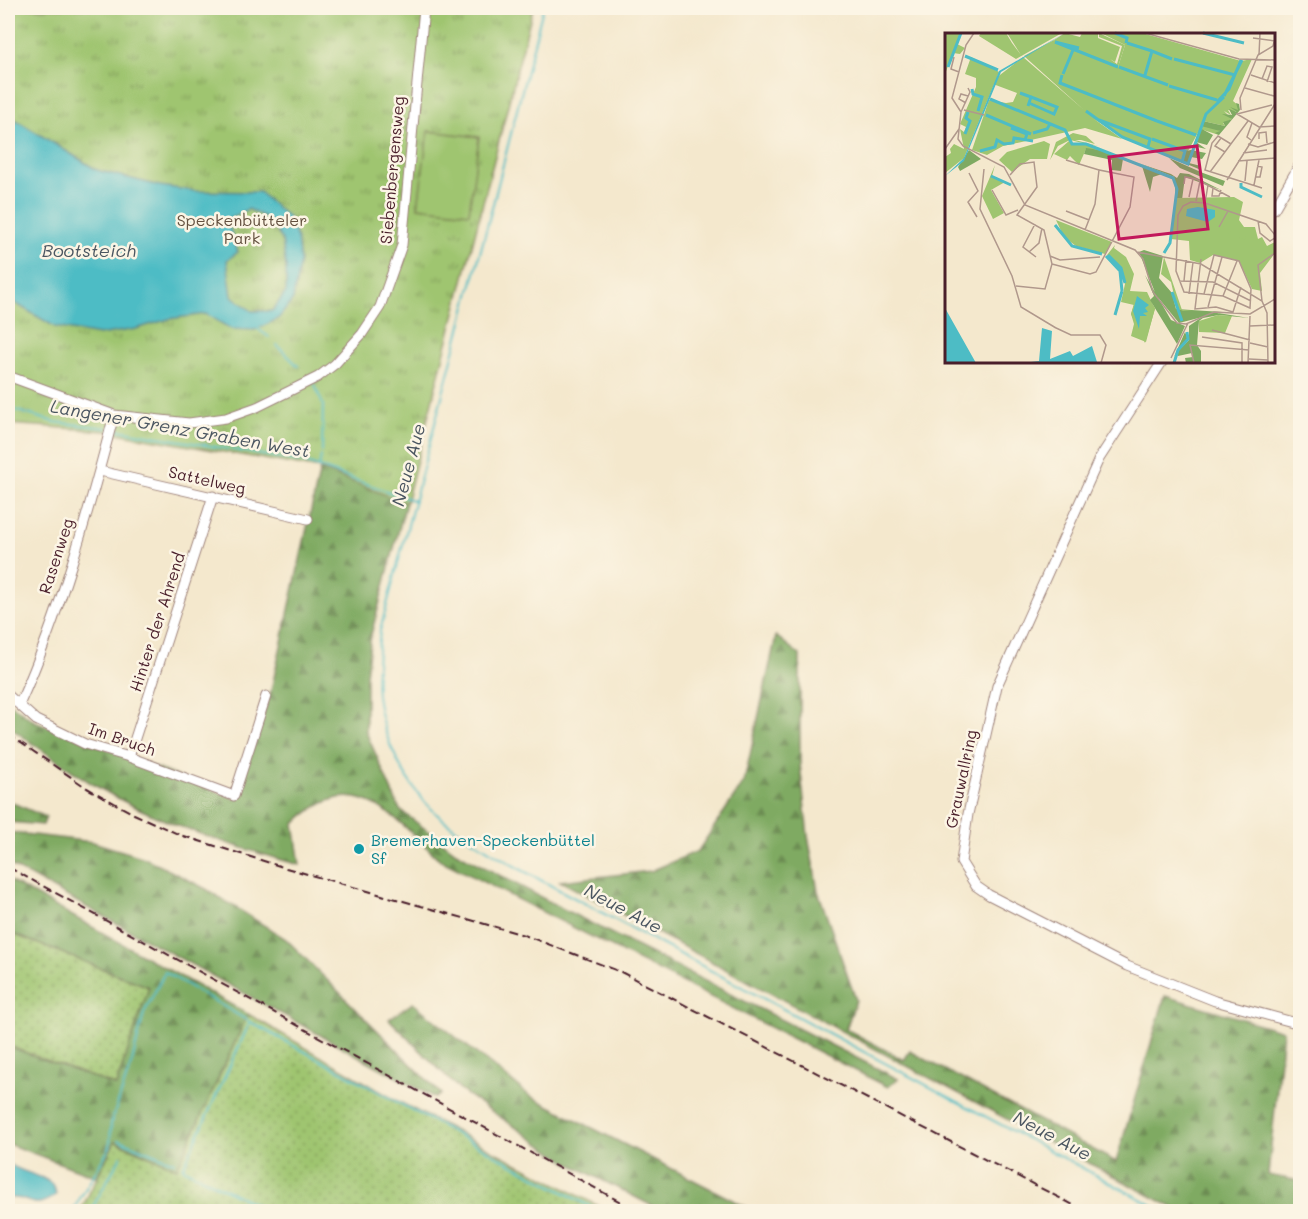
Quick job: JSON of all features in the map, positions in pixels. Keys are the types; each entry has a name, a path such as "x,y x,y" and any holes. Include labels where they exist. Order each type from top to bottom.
{"street":[{"name":"Siebenbergensweg","path":"8,376 112,424 189,423 226,418 257,407 318,377 335,364 362,334 380,307 402,245 424,8"},
{"path":"1275,207 1300,164"},
{"name":"Grauwallring","path":"1161,363 1099,459 997,686 968,814 962,862 976,886 989,895 1127,966 1215,1001 1300,1023"},
{"name":"Rasenweg","path":"20,703 36,668 100,471 112,424"},
{"name":"Sattelweg","path":"100,471 308,519"},
{"name":"Hinter der Ahrend","path":"129,757 213,496"},
{"name":"Im Bruch","path":"8,695 20,703 36,720 85,744 129,757 234,796 266,696"}],"green space":[{"name":"Speckenbütteler Park","path":"8,8 533,8 406,503 320,469 105,431 8,424"},
{"path":"428,131 479,137 469,213 418,207"},
{"path":"320,469 406,503 371,635 366,676 366,732 400,810 456,852 898,1079 888,1087 440,860 405,827 372,803 354,798 336,799 316,807 294,824 300,865 219,841 166,821 115,797 8,726 8,702 34,721 236,799 271,691"},
{"path":"776,636 800,655 800,764 808,836 818,891 856,1000 846,1029 904,1060 910,1051 1116,1162 1165,996 1283,1031 1268,1175 1300,1181 1300,1211 1179,1211 560,881 651,871 698,851 744,782"},
{"path":"8,801 46,817 43,825 8,822"},
{"path":"8,832 93,842 145,858 206,889 286,939 441,1094 435,1098 8,864"},
{"path":"8,880 248,1014 177,1168 115,1141 97,1177 8,1144 8,1046 116,1086 149,987 8,932"},
{"path":"8,932 149,987 116,1086 8,1046"},
{"path":"413,1003 530,1096 754,1211 662,1211 567,1162 460,1090 389,1019"},
{"path":"248,1014 390,1097 608,1211 80,1212 115,1141 177,1168"}],"water":[{"name":"Bootsteich","path":"8,115 97,170 160,186 195,191 259,192 289,218 297,238 300,261 293,300 278,319 255,330 231,329 206,314 169,319 136,329 99,335 55,327 8,299","holes":["248,209 269,219 282,240 286,268 286,292 272,311 252,311 232,296 227,260 238,252 227,220"]},
{"path":"8,1163 49,1182 54,1186 56,1195 41,1203 8,1198"}],"waterway":[{"name":"Neue Aue","path":"543,8 380,631 377,695 385,730 399,764 420,796 445,821 518,868 1165,1212"},
{"path":"258,329 269,337"},
{"path":"277,345 298,366"},
{"path":"315,385 323,405 322,451"},
{"name":"Langener Grenz Graben West","path":"8,408 54,422 107,428"},
{"name":"Langener Grenz Graben West","path":"113,429 304,462 415,501"},
{"path":"319,468 321,456"},
{"path":"72,1212 110,1147 111,1123 132,1062 144,1013 165,972 250,1022 600,1212"},
{"path":"250,1022 183,1168 270,1212"},
{"path":"119,1140 174,1162"},
{"path":"90,1212 121,1156"}],"railway":[{"path":"8,734 87,788 134,814 180,835 286,868 524,935 621,972 1087,1212"},
{"path":"8,867 639,1212"}],"place":[{"name":"Bremerhaven-Speckenbüttel Sf","path":"359,849"}]}
